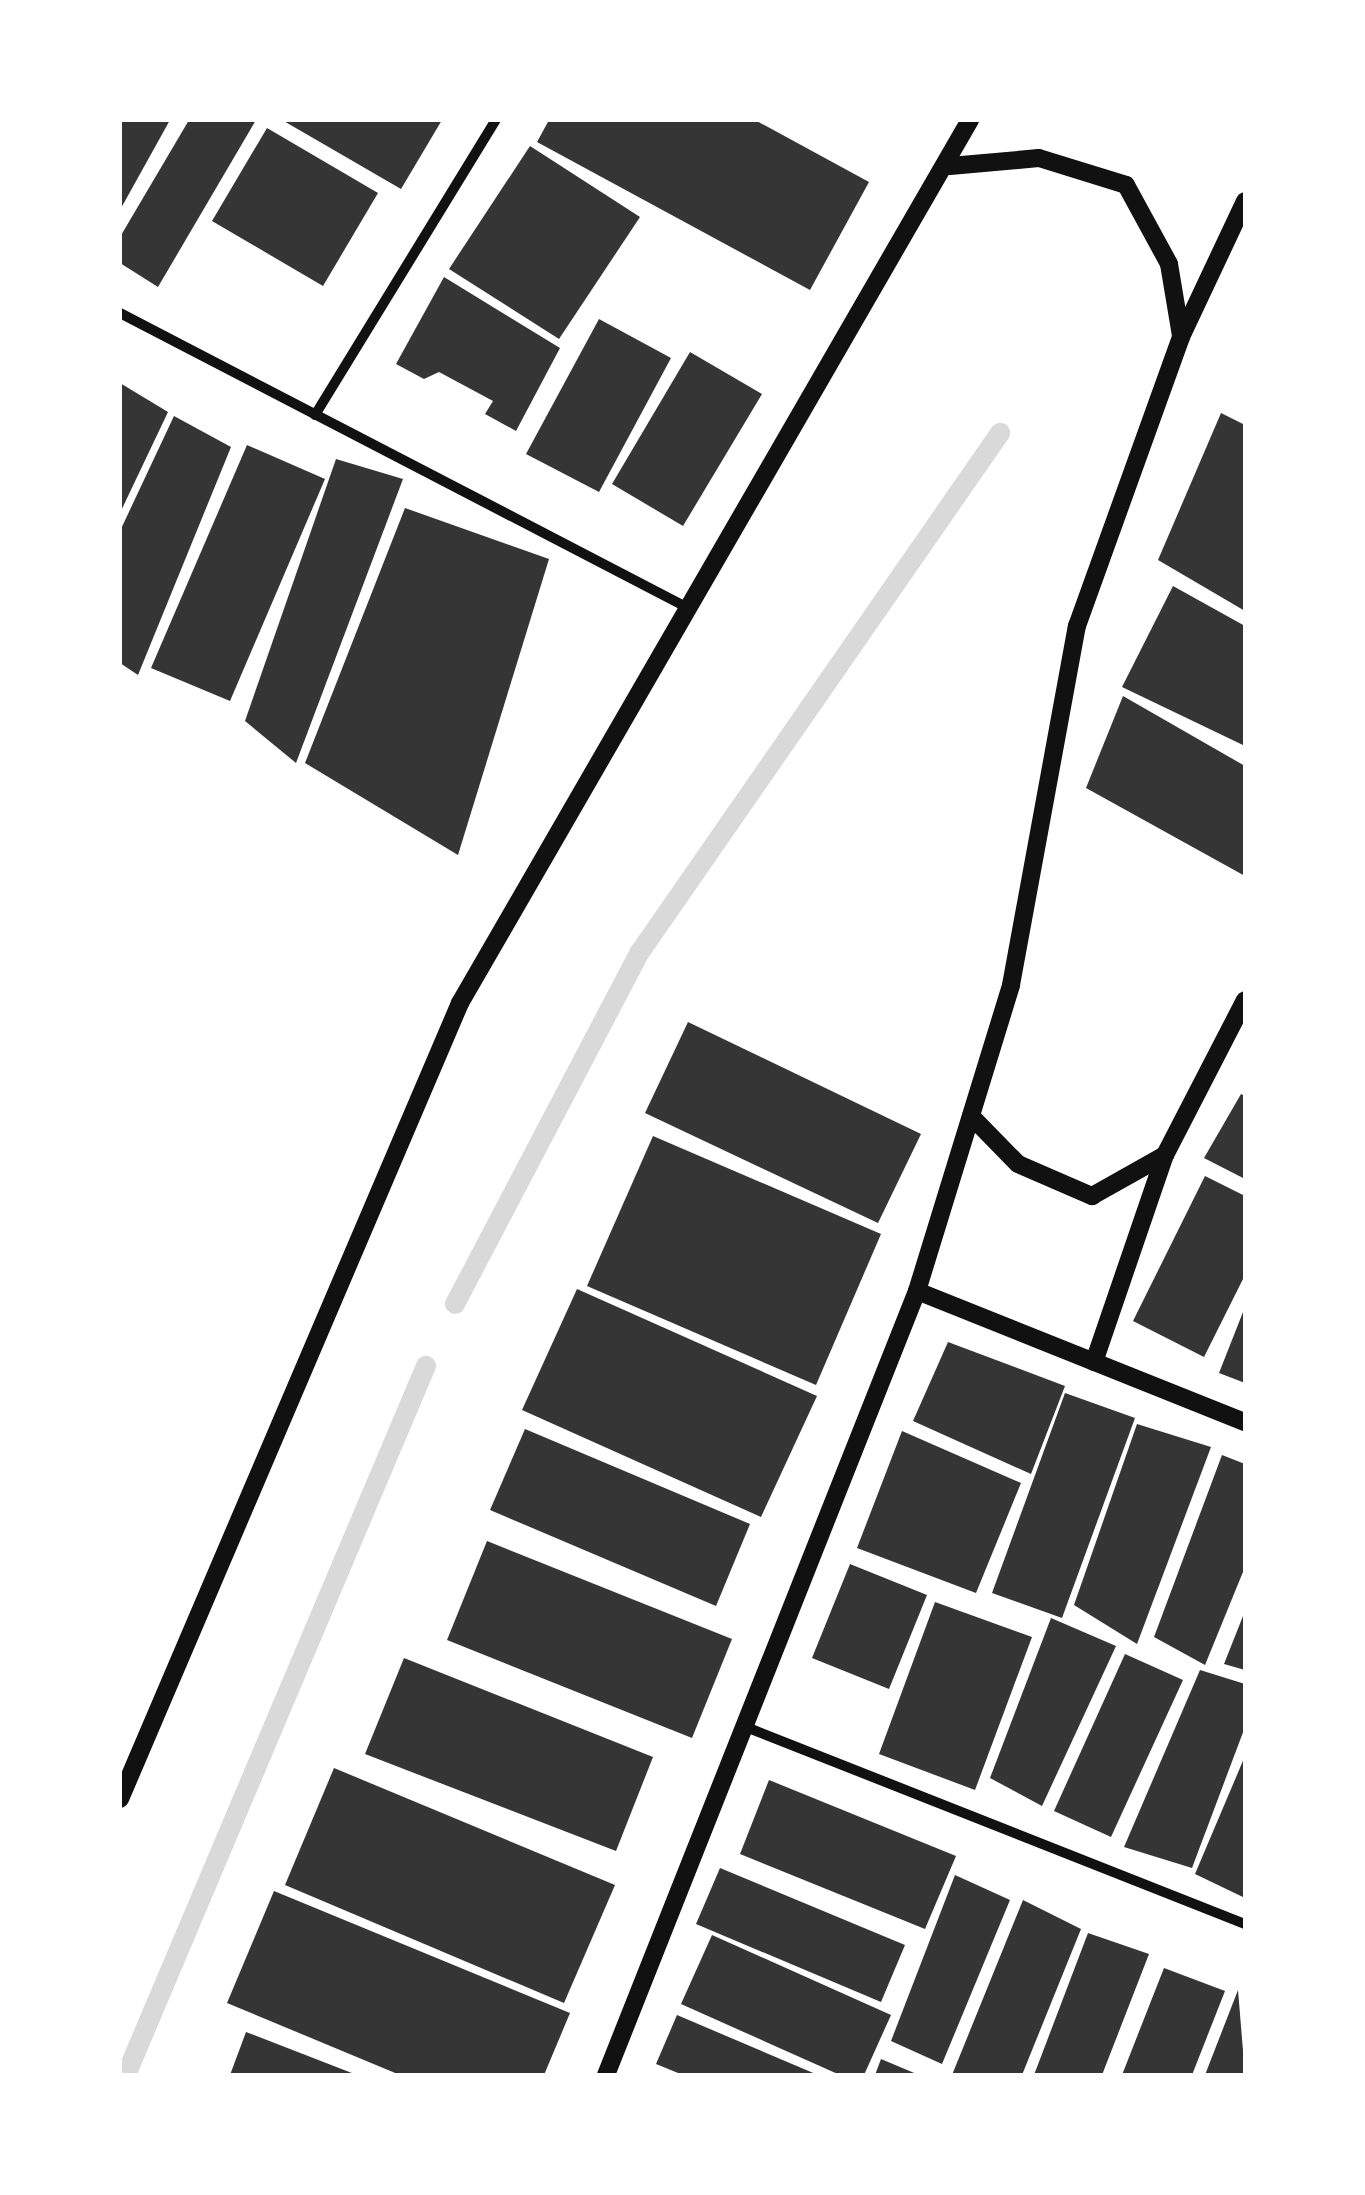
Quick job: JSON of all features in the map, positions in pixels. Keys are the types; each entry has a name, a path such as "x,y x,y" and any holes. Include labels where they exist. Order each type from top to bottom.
{"street":[{"path":"315,415 496,120"},
{"path":"120,1799 460,1002 950,166 970,120"},
{"path":"950,166 1039,158 1126,185 1169,264 1181,336"},
{"path":"606,2075 917,1291 1011,985 1077,626 1181,336 1245,201"},
{"path":"120,313 690,610"},
{"path":"1094,1362 1165,1155 1245,1000"},
{"path":"971,1116 1018,1164 1092,1196 1165,1155"},
{"path":"917,1291 1245,1422"},
{"path":"746,1727 1245,1924"}],"building":[{"path":"120,120 170,120 120,210"},
{"path":"189,120 256,120 158,287 120,263 120,237"},
{"path":"282,120 442,120 401,189"},
{"path":"549,120 755,120 869,182 810,290 537,142"},
{"path":"267,128 378,193 323,286 212,221"},
{"path":"530,146 640,217 559,339 449,269"},
{"path":"444,277 560,348 516,431 485,414 493,401 439,372 424,379 396,364"},
{"path":"599,319 671,358 599,492 526,454"},
{"path":"690,352 762,394 683,526 612,484"},
{"path":"120,383 168,412 120,513"},
{"path":"1221,413 1245,425 1245,611 1158,560"},
{"path":"174,416 231,447 138,675 120,663 120,531"},
{"path":"247,445 325,479 230,701 151,668"},
{"path":"336,459 403,479 296,763 245,721"},
{"path":"405,508 549,559 458,855 305,763"},
{"path":"1173,586 1245,626 1245,746 1122,687"},
{"path":"1123,696 1245,766 1245,876 1086,788"},
{"path":"688,1022 921,1134 878,1223 645,1113"},
{"path":"1241,1094 1245,1096 1245,1179 1204,1158"},
{"path":"653,1136 881,1234 816,1385 587,1286"},
{"path":"1205,1176 1245,1196 1245,1275 1204,1357 1133,1321"},
{"path":"577,1289 817,1396 761,1517 522,1410"},
{"path":"1245,1307 1245,1383 1219,1373"},
{"path":"948,1342 1065,1386 1031,1474 913,1421"},
{"path":"1065,1393 1135,1418 1062,1618 992,1593"},
{"path":"1137,1424 1211,1447 1137,1644 1074,1605"},
{"path":"525,1429 750,1524 716,1606 490,1510"},
{"path":"902,1431 1021,1483 976,1593 857,1548"},
{"path":"1222,1455 1245,1464 1245,1567 1205,1665 1154,1637"},
{"path":"487,1541 732,1639 692,1738 447,1640"},
{"path":"850,1564 927,1595 889,1689 812,1658"},
{"path":"935,1602 1032,1637 975,1790 879,1754"},
{"path":"1245,1611 1245,1670 1224,1664"},
{"path":"1051,1618 1116,1646 1042,1806 990,1778"},
{"path":"1125,1654 1183,1680 1111,1837 1054,1811"},
{"path":"404,1658 653,1757 616,1851 365,1754"},
{"path":"1200,1670 1245,1684 1245,1727 1192,1868 1124,1847"},
{"path":"1245,1756 1245,1898 1195,1874"},
{"path":"334,1768 615,1885 564,2003 285,1885"},
{"path":"769,1780 956,1856 925,1929 740,1854"},
{"path":"720,1868 905,1945 881,2002 696,1924"},
{"path":"955,1875 1010,1900 942,2064 891,2041"},
{"path":"274,1891 570,2013 544,2075 400,2075 227,2003"},
{"path":"1023,1900 1081,1929 1022,2075 952,2075"},
{"path":"1088,1933 1149,1954 1102,2075 1034,2075"},
{"path":"712,1935 891,2015 864,2075 840,2075 681,2004"},
{"path":"1164,1968 1225,1991 1192,2075 1122,2075"},
{"path":"1238,1990 1245,2075 1205,2075"},
{"path":"677,2015 818,2075 683,2075 656,2064"},
{"path":"246,2032 357,2075 230,2075"},
{"path":"881,2059 919,2075 875,2075"}],"waterway":[{"path":"455,1304 640,952 1000,433"},
{"path":"126,2075 426,1366"}]}
